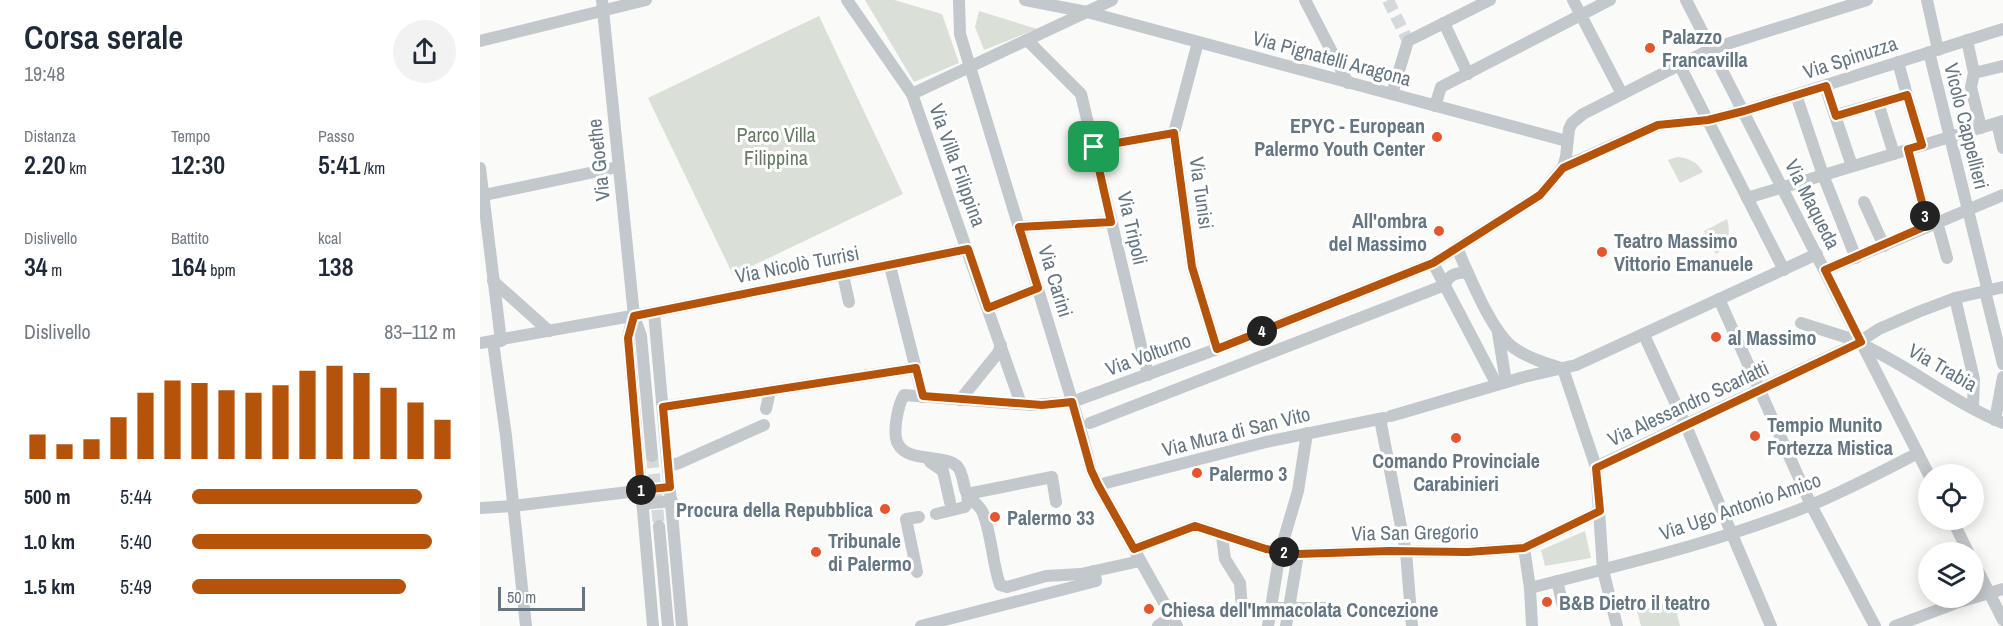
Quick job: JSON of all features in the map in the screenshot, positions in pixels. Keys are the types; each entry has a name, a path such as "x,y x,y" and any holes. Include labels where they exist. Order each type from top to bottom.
{"street":[{"path":"480,41 602,5 646,0"},
{"name":"Via Villa Filippina","path":"847,0 912,94 1021,404"},
{"name":"Via Carini","path":"959,0 960,34 1091,470 1174,621"},
{"name":"Via Pignatelli Aragona","path":"1025,0 1087,12 1567,141"},
{"path":"912,94 1112,0"},
{"path":"1305,0 1348,83"},
{"path":"1392,94 1408,41 1490,0"},
{"path":"1573,0 1622,94"},
{"path":"1435,106 1441,87 1610,0"},
{"name":"Via Maqueda","path":"1686,0 1924,464"},
{"path":"1563,168 1569,129 1572,123 1583,114 1711,49 1867,0"},
{"name":"Vicolo Cappellieri","path":"1927,0 1934,51 1951,137 2003,364"},
{"name":"Via Goethe","path":"602,5 634,316"},
{"path":"1444,23 1468,74"},
{"name":"Via Spinuzza","path":"1563,168 1658,125 1708,120 1744,111 2003,28"},
{"name":"Via Tripoli","path":"1027,40 1081,94 1148,375"},
{"path":"1967,40 1974,73 1971,87 1981,128"},
{"name":"Via Tunisi","path":"1198,42 1174,133 1192,267 1217,349"},
{"path":"1898,62 1922,145"},
{"path":"1679,64 1784,270"},
{"path":"1974,73 2003,66"},
{"path":"1826,86 1852,166"},
{"path":"1796,95 1823,175 1856,258"},
{"path":"1836,116 1907,95"},
{"path":"1878,103 1894,154"},
{"path":"1747,198 2000,122 2003,148"},
{"path":"1094,147 1174,133"},
{"path":"1908,149 1932,224 1947,258"},
{"path":"482,197 618,167"},
{"path":"480,168 493,281 491,342 506,436 526,626"},
{"name":"Via Volturno","path":"921,457 903,449 897,442 898,407 904,395 1042,405 1072,402 1217,349 1433,263 1540,195 1563,168"},
{"path":"1825,270 2003,195"},
{"path":"1864,202 1884,246"},
{"path":"1019,227 1111,222"},
{"path":"1458,248 1498,332 1513,348 1538,361 1563,369 1596,468 1603,570 1617,626"},
{"name":"Via Nicolò Turrisi","path":"491,342 634,316 968,249"},
{"name":"Via Mura di San Vito","path":"1098,485 1306,433 1385,418 1576,365 1817,254"},
{"path":"1433,263 1502,384"},
{"path":"890,266 923,396"},
{"path":"1445,285 1447,279 1453,274 1468,273"},
{"path":"843,274 849,302"},
{"path":"493,281 549,331"},
{"path":"1090,423 1445,285"},
{"name":"Via Alessandro Scarlatti","path":"1596,468 1650,449 1686,426 1862,344 1879,329 1955,298 2003,287"},
{"path":"988,308 1038,288"},
{"path":"1955,298 1974,379 1973,407"},
{"path":"1719,299 1811,505 1875,626"},
{"path":"654,312 682,626"},
{"path":"634,316 641,336 652,456"},
{"path":"634,316 628,338 654,626"},
{"name":"Via Trabia","path":"1801,323 1862,344 1999,422"},
{"path":"1498,332 1502,384"},
{"path":"1644,335 1686,426 1771,626"},
{"path":"960,400 996,356 1001,345"},
{"path":"663,407 916,368"},
{"path":"1999,422 2003,377"},
{"path":"766,409 770,391"},
{"path":"1385,418 1406,552 1412,626"},
{"path":"669,466 764,425"},
{"path":"1268,626 1280,552 1298,491 1306,433"},
{"name":"Via Ugo Antonio Amico","path":"1530,588 1689,548 1811,505 1918,453"},
{"path":"921,457 956,466 967,494 968,502 965,507 936,514"},
{"path":"921,457 943,471 950,502"},
{"path":"967,494 1052,477 1056,502"},
{"path":"480,508 670,487"},
{"path":"967,494 982,511 1000,585 1006,587 1046,576 1094,571 1140,561"},
{"path":"642,504 672,501"},
{"path":"1532,626 1530,588 1524,548 1600,511"},
{"path":"917,572 906,519 919,517"},
{"path":"659,526 668,626"},
{"name":"Via San Gregorio","path":"1134,549 1195,526 1280,552 1298,554 1468,552 1524,548"},
{"path":"1222,536 1226,559 1240,583 1242,609"},
{"path":"1286,626 1298,554"},
{"path":"921,626 1096,581 1094,571"},
{"path":"1557,581 1563,606"},
{"path":"1984,582 2003,620"},
{"path":"1895,626 2003,589"},
{"path":"1271,608 1328,608"},
{"path":"1158,626 1174,621"}],"green space":[{"path":"865,0 894,0 942,14 959,63 914,82"},
{"path":"979,11 1037,29 984,50 975,27"},
{"name":"Parco Villa Filippina","path":"819,16 903,194 733,275 648,98"},
{"path":"1677,157 1692,161 1703,172 1680,183 1668,160"},
{"path":"1727,219 1728,239 1724,247 1716,254 1704,231"},
{"path":"1585,531 1591,558 1545,566 1541,550"},
{"path":"1674,601 1680,626 1641,626 1637,611"}],"tunnel":[{"path":"1388,0 1408,41"},
{"path":"652,456 659,526"}],"place":[{"name":"Palazzo Francavilla","path":"1650,48"},
{"name":"EPYC - European Palermo Youth Center","path":"1437,137"},
{"name":"All'ombra del Massimo","path":"1439,231"},
{"name":"Teatro Massimo Vittorio Emanuele","path":"1602,252"},
{"name":"al Massimo","path":"1716,337"},
{"name":"Tempio Munito Fortezza Mistica","path":"1755,436"},
{"name":"Comando Provinciale Carabinieri","path":"1456,438"},
{"name":"Palermo 3","path":"1197,473"},
{"name":"Procura della Repubblica","path":"885,509"},
{"name":"Palermo 33","path":"995,517"},
{"name":"Tribunale di Palermo","path":"816,552"},
{"name":"B&B Dietro il teatro","path":"1547,602"},
{"name":"Chiesa dell'Immacolata Concezione","path":"1149,609"}],"route":[{"path":"1826,86 1836,116 1903,96 1909,97 1922,145 1908,149 1928,225 1825,270 1861,342 1596,468 1600,511 1524,548 1468,552 1389,551 1298,554 1266,549 1195,526 1134,549 1109,507 1091,470 1072,402 1042,405 923,396 916,368 663,407 670,487 641,490 628,338 634,316 968,249 988,308 1038,288 1019,227 1111,222 1094,147 1174,133 1192,267 1217,349 1433,263 1540,195 1563,168 1658,125 1708,120 1826,86"}]}
